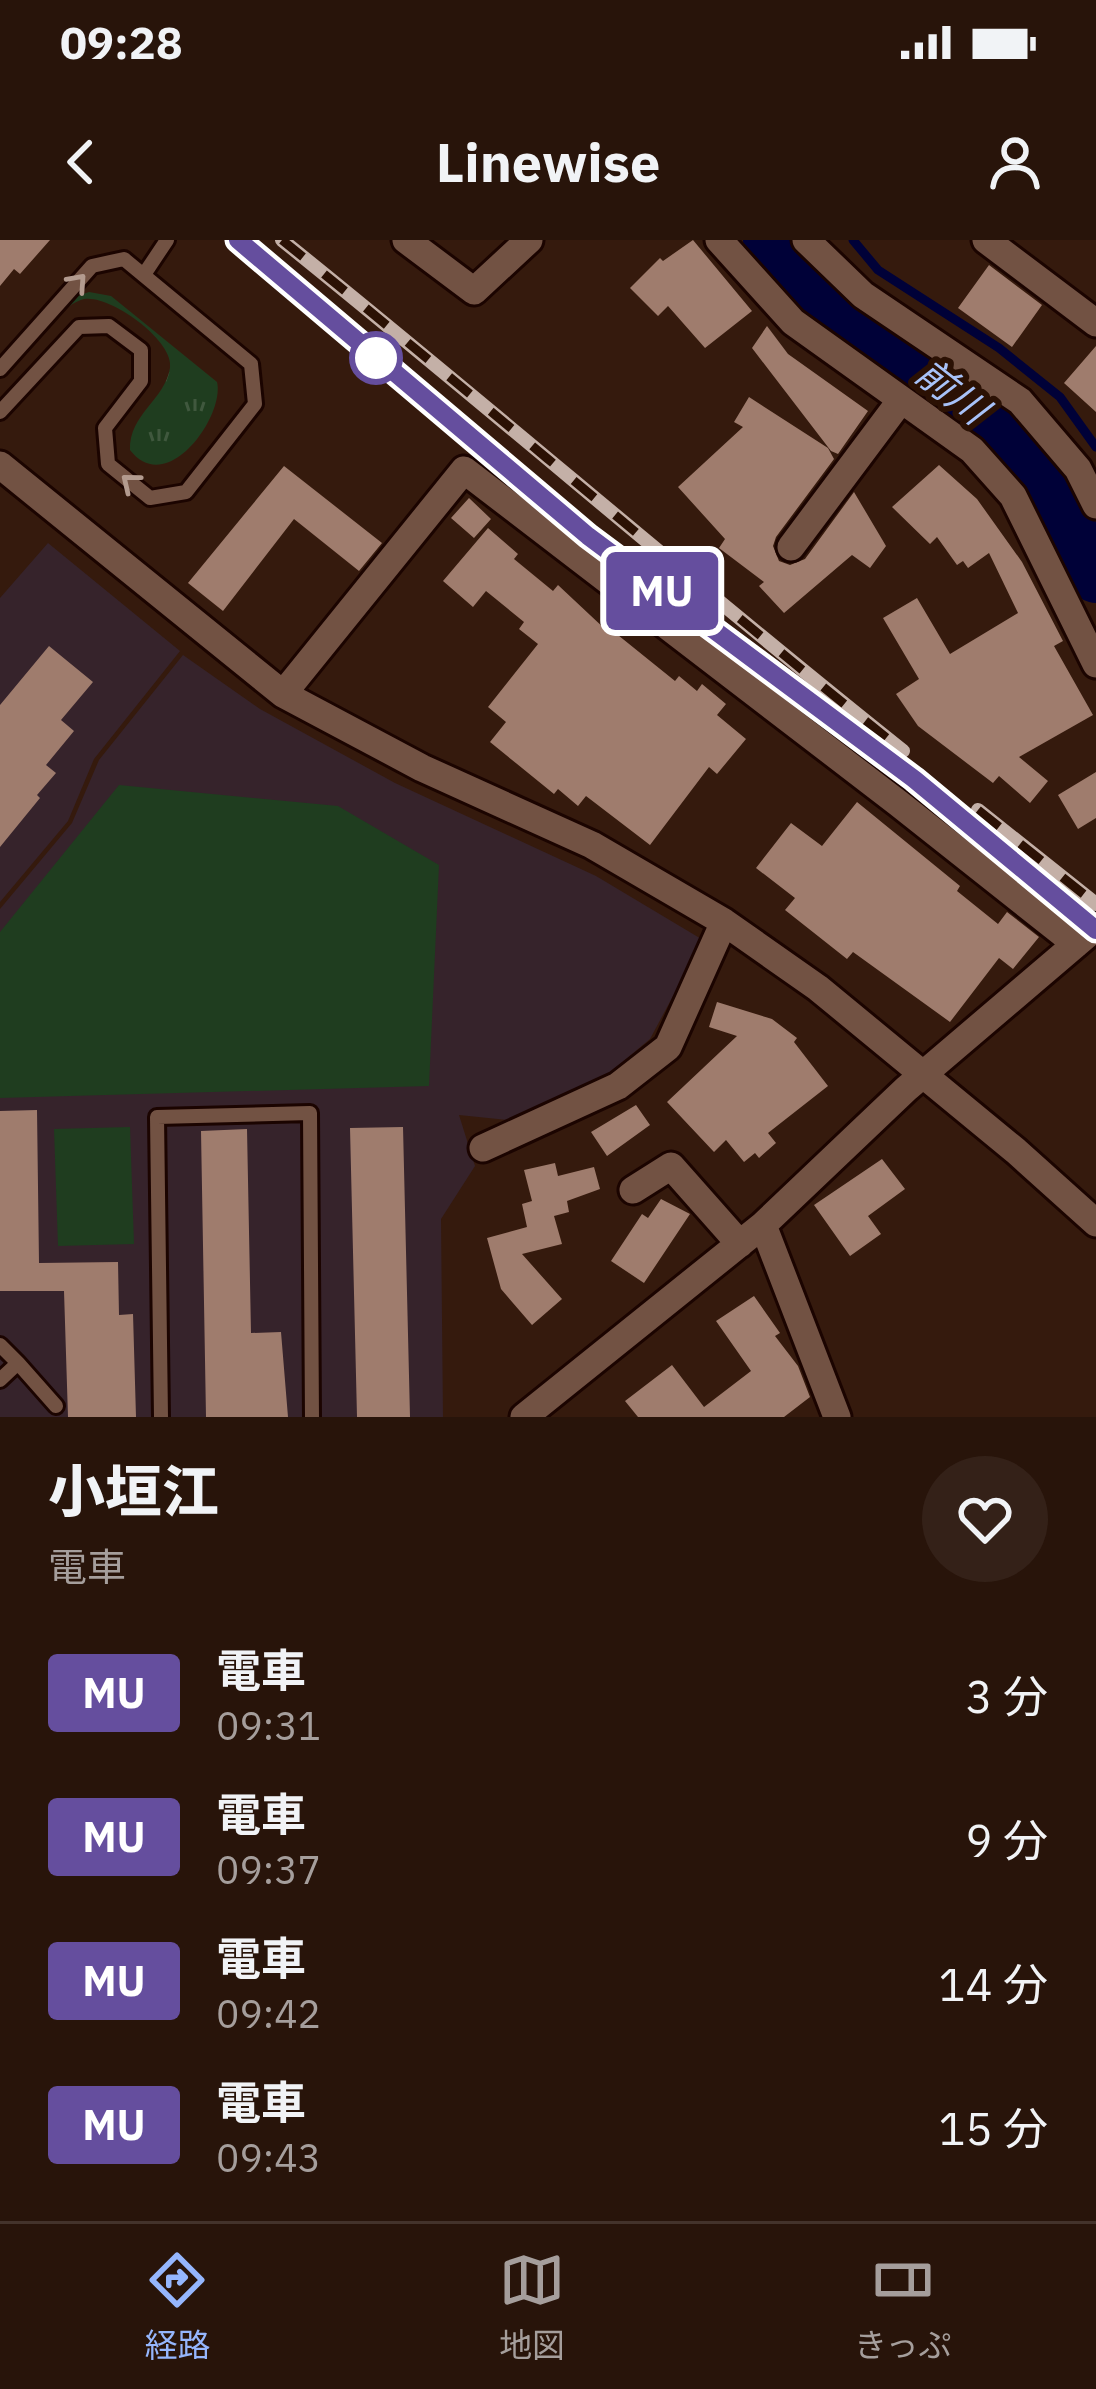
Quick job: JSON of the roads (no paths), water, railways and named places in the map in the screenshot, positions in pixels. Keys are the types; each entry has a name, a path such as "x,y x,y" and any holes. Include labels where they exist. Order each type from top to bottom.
{"street":[{"path":"406,240 474,291 529,240"},
{"path":"719,240 793,322 972,450 1013,496 1096,664"},
{"path":"806,240 863,295 1021,400 1078,469 1096,505"},
{"path":"986,240 1096,322"},
{"path":"791,548 901,400"},
{"path":"0,465 284,694 422,768 592,845 724,922 818,988 1096,1223"},
{"path":"284,694 464,470 898,802 1086,936 922,1075 763,1225 524,1417"},
{"path":"483,1148 618,1086 668,1047 724,922"},
{"path":"633,1190 671,1166 740,1244"},
{"path":"763,1225 837,1417"}],"lane":[{"path":"145,273 167,240"},
{"path":"0,369 92,266 124,259 250,364 255,404 186,492 150,498 108,464 105,428 141,382 141,350 109,326 79,327 0,412"},
{"path":"161,1417 157,1117 310,1113 312,1417"},
{"path":"0,1345 56,1406"},
{"path":"0,1380 18,1363"}],"waterway":[{"name":"前川","path":"770,240 806,287 926,368 1020,445 1096,576"},
{"path":"853,240 878,270 999,348 1060,397 1096,447"}],"railway":[{"path":"239,240 588,536 913,780 1096,930"},
{"path":"282,240 903,751"},
{"path":"978,810 1096,904"}],"train":[{"name":"MU","path":"238,240 588,536 914,779 1096,930"}]}
